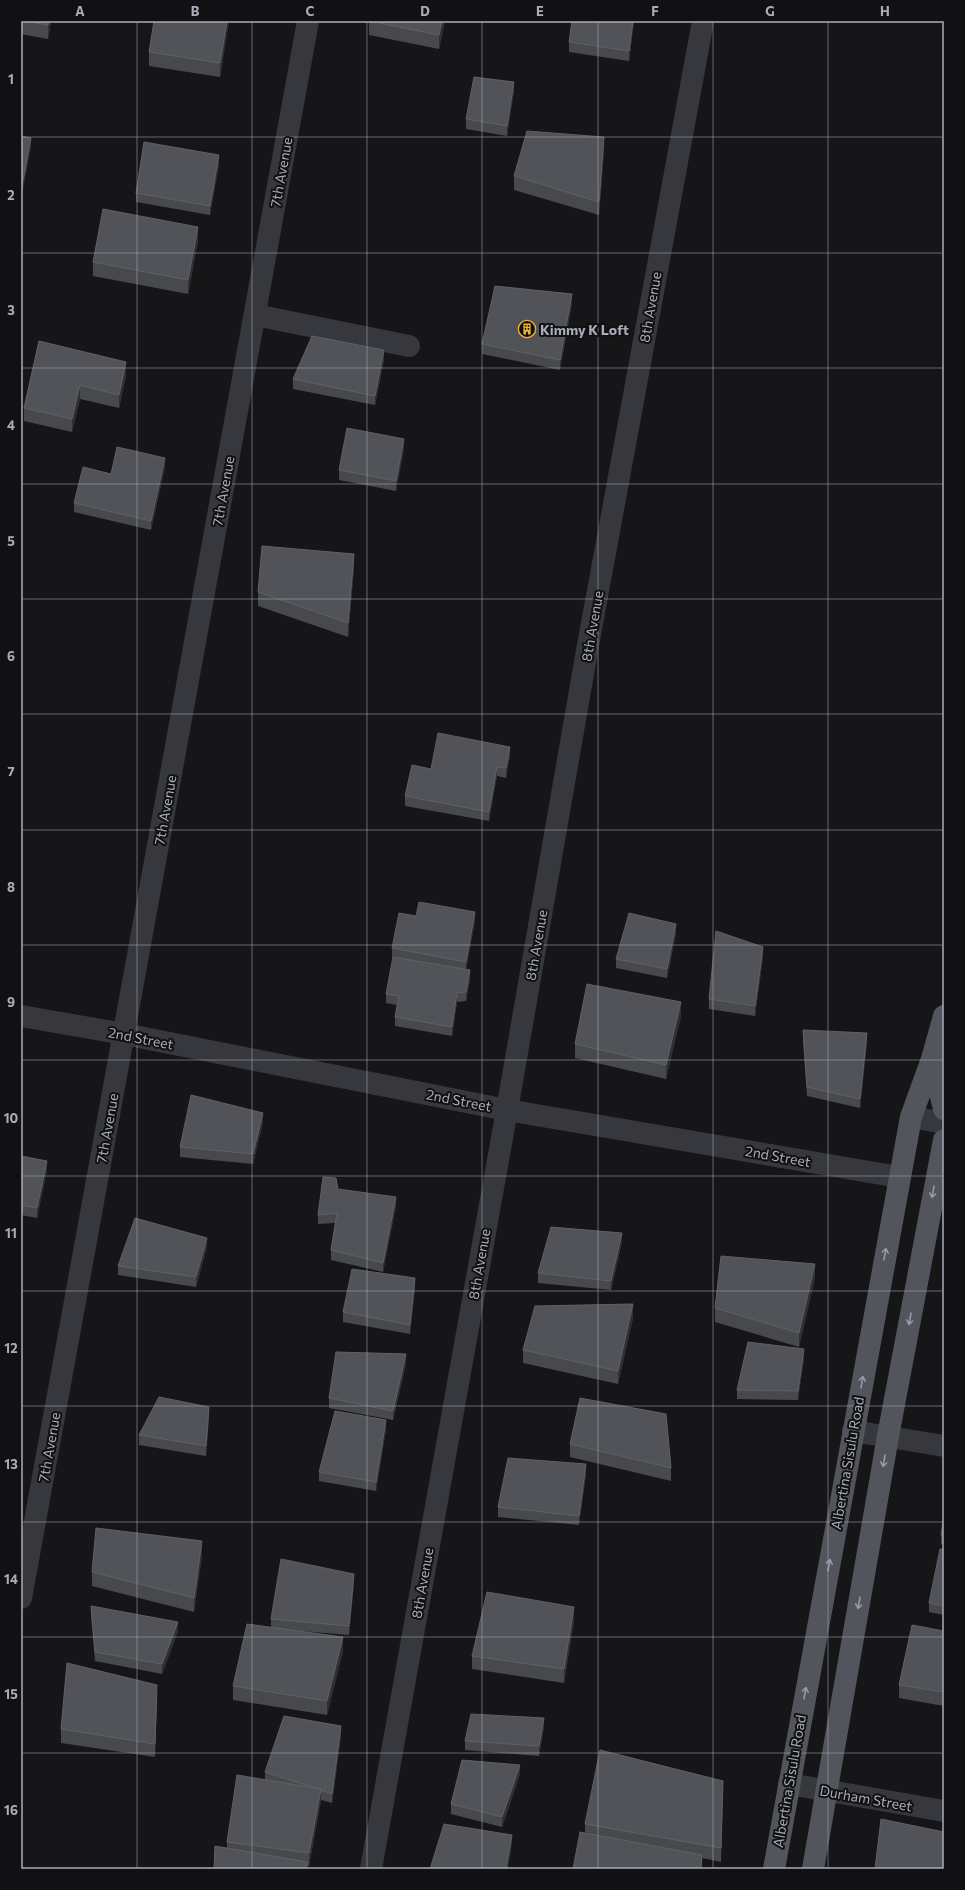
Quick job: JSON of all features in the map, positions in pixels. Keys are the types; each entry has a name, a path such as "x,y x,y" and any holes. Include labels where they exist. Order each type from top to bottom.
{"main road":[{"name":"Albertina Sisulu Road","path":"774,1869 788,1784 899,1177 911,1117 932,1059 944,1016"},
{"name":"Albertina Sisulu Road","path":"932,1059 944,1109"},
{"path":"813,1869 888,1436 944,1140"}],"street":[{"name":"7th Avenue","path":"21,1598 308,21"},
{"name":"8th Avenue","path":"371,1869 507,1110 588,646 703,21"},
{"path":"255,315 409,346"},
{"name":"2nd Street","path":"21,1016 124,1034 507,1110 899,1177"},
{"path":"911,1117 944,1123"},
{"path":"853,1431 944,1446"},
{"name":"Durham Street","path":"788,1784 944,1811"}],"building":[{"path":"24,21 49,21 48,25"},
{"path":"154,21 227,21 220,63 149,52"},
{"path":"369,21 442,21 439,35"},
{"path":"572,21 633,21 629,51 569,42"},
{"path":"474,77 514,82 507,126 466,119"},
{"path":"527,131 604,137 599,202 514,176"},
{"path":"21,136 31,138 22,186 21,186"},
{"path":"144,142 219,155 210,206 136,193"},
{"path":"103,209 198,227 188,280 93,262"},
{"name":"Kimmy K Loft","path":"495,286 572,294 560,360 482,344"},
{"path":"312,336 384,350 375,396 293,379"},
{"path":"39,341 126,362 119,395 80,385 72,419 24,408"},
{"path":"347,428 404,439 396,481 339,470"},
{"path":"117,447 165,458 151,521 74,503 83,467 111,474"},
{"path":"262,546 354,554 348,623 258,592"},
{"path":"438,733 510,747 506,768 497,767 489,812 405,796 412,765 431,769"},
{"path":"419,902 475,912 466,962 392,948 399,913 416,916"},
{"path":"629,913 676,924 667,969 616,959"},
{"path":"716,931 763,947 755,1006 709,999"},
{"path":"393,957 470,970 466,992 457,993 452,1027 395,1017 399,996 386,994"},
{"path":"587,984 681,1002 666,1065 575,1044"},
{"path":"803,1030 867,1033 860,1099 807,1087"},
{"path":"191,1095 263,1113 253,1154 180,1147"},
{"path":"21,1156 47,1161 37,1208 21,1205"},
{"path":"323,1177 336,1178 338,1189 396,1197 383,1263 331,1250 337,1213 318,1215"},
{"path":"135,1218 207,1238 196,1277 118,1266"},
{"path":"551,1227 622,1233 611,1281 538,1273"},
{"path":"721,1256 815,1264 799,1333 715,1308"},
{"path":"352,1269 415,1278 410,1325 343,1312"},
{"path":"633,1304 618,1371 523,1350 535,1306"},
{"path":"748,1342 804,1349 798,1391 737,1390"},
{"path":"336,1352 406,1354 393,1411 329,1398"},
{"path":"159,1397 209,1407 206,1446 139,1435"},
{"path":"580,1398 666,1414 671,1468 570,1444"},
{"path":"335,1411 386,1420 376,1482 319,1472"},
{"path":"508,1458 586,1464 579,1516 498,1507"},
{"path":"944,1515 944,1535 941,1535"},
{"path":"96,1528 202,1541 194,1598 92,1572"},
{"path":"940,1549 944,1549 944,1606 929,1603"},
{"path":"281,1559 354,1574 349,1626 271,1619"},
{"path":"487,1592 574,1607 564,1669 472,1656"},
{"path":"91,1606 178,1622 162,1664 95,1652"},
{"path":"247,1624 343,1637 327,1701 233,1686"},
{"path":"912,1625 944,1631 944,1692 899,1685"},
{"path":"67,1663 157,1685 155,1744 61,1729"},
{"path":"471,1714 544,1718 539,1746 465,1741"},
{"path":"284,1716 341,1726 332,1794 320,1790 321,1789 265,1772"},
{"path":"600,1750 723,1781 721,1848 585,1824"},
{"path":"462,1760 520,1765 502,1817 451,1804"},
{"path":"237,1775 321,1789 309,1853 227,1842"},
{"path":"881,1819 944,1832 944,1869 875,1869"},
{"path":"444,1824 512,1835 506,1869 430,1869"},
{"path":"580,1832 702,1855 701,1869 573,1869"},
{"path":"215,1846 307,1862 307,1869 214,1869"}],"place":[{"name":"Kimmy K Loft","path":"527,329"}]}
